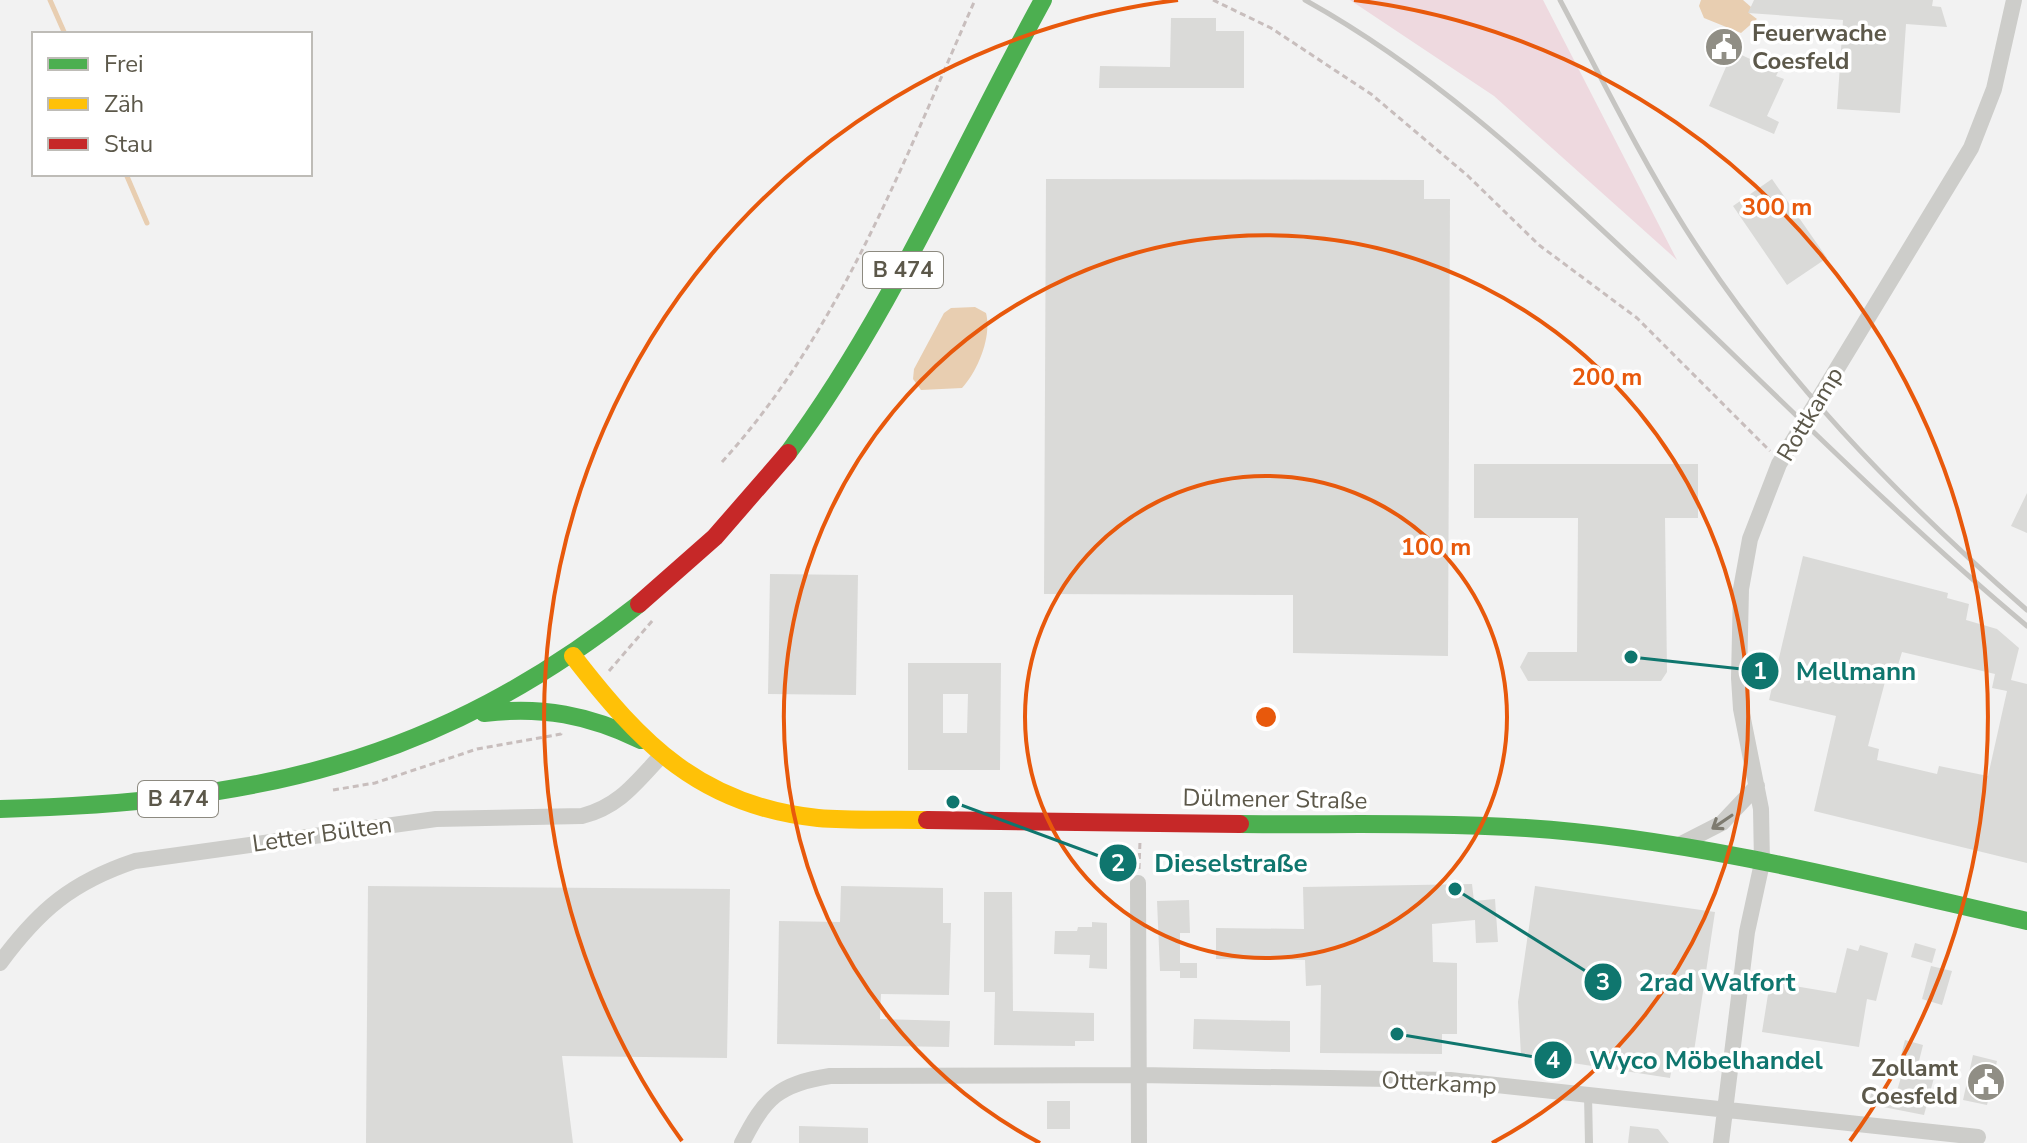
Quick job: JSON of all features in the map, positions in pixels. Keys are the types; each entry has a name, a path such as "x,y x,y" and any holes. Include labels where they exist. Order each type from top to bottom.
{"main road":[{"name":"B 474","path":"0,809 153,802 253,788 370,759 474,714 573,656 666,583 731,519 791,450 897,280 1043,0"},
{"name":"Dülmener Straße","path":"573,656 615,712 660,757 730,797 806,816 1525,828 1624,837 1677,846 2027,921"},
{"path":"474,714 515,709 567,711 596,717 641,740"}],"street":[{"name":"Rottkamp","path":"1721,1143 1749,920 1762,863 1763,830 1757,786 1741,709 1741,589 1750,539 1784,457 1971,148 1994,89 2014,0"},
{"name":"Letter Bülten","path":"0,963 38,916 66,892 100,873 135,861 294,836 436,819 582,816 605,810 622,798 660,757"},
{"path":"1677,846 1722,823 1757,786"},
{"path":"1138,883 1139,1143"},
{"name":"Otterkamp","path":"742,1143 762,1104 802,1080 830,1076 1138,1075 1450,1080 1978,1137"}],"lane":[{"path":"1588,1095 1589,1143"}],"path":[{"path":"722,462 770,405 824,319 889,189 975,0"},
{"path":"1213,0 1271,28 1383,103 1468,176 1539,245 1637,318 1784,457"},
{"path":"1138,883 1140,821"}],"shaded area":[{"path":"1350,0 1543,0 1677,260 1494,96"},
{"path":"1701,0 1743,0 1751,7 1749,13 1757,19 1741,33 1704,18 1699,6"},
{"path":"975,307 986,313 987,332 982,353 968,381 962,388 921,390 913,379 914,369 944,313 951,308"}],"building":[{"path":"1754,0 1933,0 1932,6 1941,7 1947,27 1906,24 1900,113 1837,109 1843,20 1748,13"},
{"path":"1171,18 1216,18 1216,31 1244,31 1244,88 1099,88 1100,66 1170,67"},
{"path":"1733,51 1778,72 1776,76 1784,79 1767,116 1779,122 1774,134 1709,106"},
{"path":"1046,179 1424,180 1424,199 1450,199 1448,656 1293,653 1293,595 1044,594"},
{"path":"1772,179 1827,258 1787,285 1733,206"},
{"path":"1474,464 1698,464 1698,518 1665,518 1667,672 1661,681 1528,681 1520,667 1528,652 1577,652 1578,518 1474,518"},
{"path":"2027,493 2027,533 2011,526"},
{"path":"1803,556 1948,593 1947,598 1969,604 1966,620 1997,629 2019,648 2011,680 2027,684 2027,863 1814,811 1836,716 1769,700","holes":["1902,652 1995,674 1992,688 2007,691 1988,776 1939,766 1937,774 1877,760 1879,749 1868,746 1890,663 1898,665"]},
{"path":"770,574 858,575 856,695 768,694"},
{"path":"908,663 1001,663 1000,770 908,770","holes":["943,694 968,694 967,733 943,733"]},
{"path":"1472,884 1474,901 1495,899 1498,942 1476,943 1475,920 1432,924 1433,962 1457,963 1457,1034 1442,1034 1442,1054 1320,1053 1321,985 1306,986 1305,960 1216,959 1216,928 1304,929 1303,887"},
{"path":"368,886 730,889 727,1058 562,1056 573,1143 366,1143"},
{"path":"841,886 943,888 943,923 951,923 949,995 881,994 880,1019 950,1021 949,1047 777,1044 779,921 840,922"},
{"path":"1535,886 1715,912 1693,1058 1674,1056 1670,1078 1521,1055 1518,1002"},
{"path":"984,892 1012,892 1013,1011 1094,1013 1094,1041 1075,1041 1075,1046 994,1045 995,992 984,992"},
{"path":"1189,900 1190,933 1180,933 1180,963 1197,963 1197,978 1180,978 1180,971 1160,971 1157,901"},
{"path":"1092,922 1107,923 1107,969 1089,968 1090,955 1054,954 1055,931 1077,931 1078,927 1092,927"},
{"path":"1915,943 1936,949 1932,963 1911,957"},
{"path":"1860,945 1888,953 1876,1001 1867,999 1859,1047 1762,1032 1770,982 1836,993 1847,948 1858,951"},
{"path":"1931,966 1952,971 1942,1005 1922,999"},
{"path":"1194,1019 1290,1021 1290,1052 1193,1049"},
{"path":"1905,1040 1923,1045 1917,1069 1935,1074 1924,1115 1868,1104 1873,1087 1896,1094 1905,1064 1899,1063"},
{"path":"1973,1055 1997,1061 1987,1105 1963,1100"},
{"path":"1047,1101 1070,1101 1070,1129 1047,1129"},
{"path":"799,1126 868,1128 868,1143 799,1143"},
{"path":"1630,1126 1658,1129 1669,1143 1628,1143"}],"waterway":[{"path":"50,0 64,32"},
{"path":"127,176 147,223"}],"railway":[{"path":"1305,0 1350,26 1434,85 1514,150 1628,254 1874,490 2027,626"},
{"path":"1560,0 1668,200 1759,333 1886,478 2027,610"}],"traffic: fast":[{"path":"788,453 860,345 1043,0"},
{"path":"0,809 178,797 260,784 338,764 414,738 489,703 563,659 639,604"},
{"path":"484,713 526,711 565,714 602,724 641,740"},
{"path":"1240,824 1455,825 1589,834 1778,864 2027,921"}],"traffic: slow":[{"path":"573,656 598,688 650,743 677,766 707,785 740,800 818,818 927,820"}],"traffic: jam":[{"path":"639,604 715,537 788,453"},
{"path":"927,820 1240,824"}],"place":[{"name":"Feuerwache Coesfeld","path":"1724,47"},
{"name":"Mellmann","path":"1631,657"},
{"name":"Dieselstraße","path":"953,802"},
{"name":"2rad Walfort","path":"1455,889"},
{"name":"Wyco Möbelhandel","path":"1397,1034"},
{"name":"Zollamt Coesfeld","path":"1986,1082"}]}
